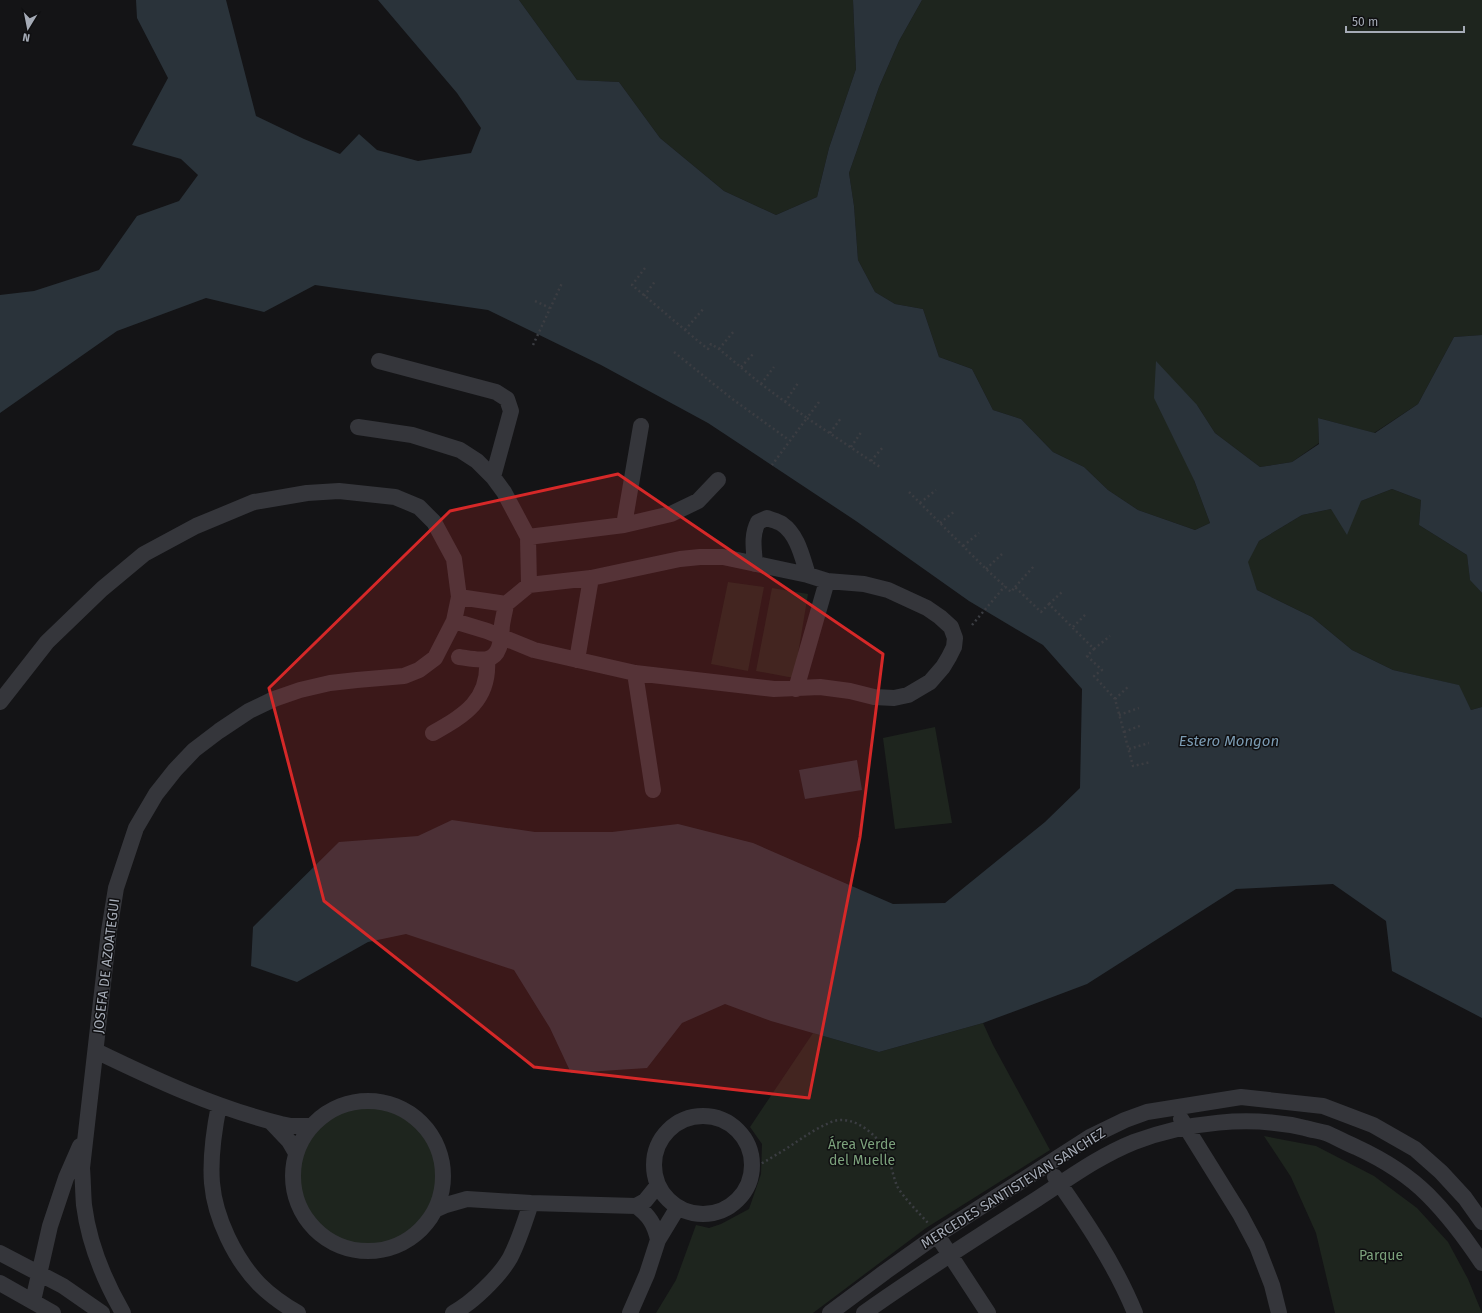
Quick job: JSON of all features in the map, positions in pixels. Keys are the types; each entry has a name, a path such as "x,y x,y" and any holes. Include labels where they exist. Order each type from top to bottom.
{"street":[{"path":"379,361 496,392 507,399 511,412 494,477"},
{"path":"624,525 641,426"},
{"path":"358,427 412,435 460,450 477,461 494,477 504,492 528,537 530,585"},
{"path":"528,537 624,525 671,514 698,501 718,480"},
{"name":"JOSEFA DE AZOATEGUI","path":"0,702 47,642 102,589 144,554 196,526 254,502 307,493 339,491 395,496 419,507 434,522 454,559 459,597 454,621 435,658 419,670 404,676 330,683 300,690 274,699 249,711 194,750 175,770 156,794 136,828 116,888 109,932 82,1168 84,1205 91,1241 104,1276 123,1313"},
{"path":"755,564 753,541 755,529 758,522 767,518 781,523 790,530 797,541 808,575"},
{"path":"454,621 502,636 534,650 635,673 774,689 820,687 850,691 874,697 894,698 908,695 930,682 943,667 954,647 955,638 951,627 940,617 927,608 888,590 864,584 827,581 808,575 722,557 700,557 591,578 530,585 506,604 502,625 502,636 498,651 487,659 459,657"},
{"path":"577,660 591,578"},
{"path":"796,689 827,581"},
{"path":"459,597 506,604"},
{"path":"433,732 456,720 474,703 487,680 487,659"},
{"path":"635,673 653,790"},
{"path":"96,1051 156,1080 219,1105 271,1122 291,1126 312,1126"},
{"name":"MERCEDES SANTISTEVAN SANCHEZ","path":"830,1313 937,1235 1090,1138 1125,1120 1147,1112 1241,1097 1323,1106 1373,1125 1415,1149 1441,1172 1465,1198 1482,1222"},
{"path":"352,1102 380,1102 406,1111 426,1128 440,1152 444,1174 444,1184 432,1217 416,1235 394,1247 369,1252 343,1247 320,1234 303,1215 294,1191 293,1165 296,1153 302,1138 312,1126 328,1112 352,1102"},
{"path":"219,1105 213,1148 212,1184 219,1218 233,1246 247,1269 259,1284 280,1302 298,1313"},
{"path":"1174,1107 1240,1214 1257,1246 1272,1285 1279,1313"},
{"path":"702,1116 718,1119 733,1126 744,1138 751,1152 752,1168 749,1184 740,1198 727,1209 711,1214 694,1214 678,1207 666,1198 658,1185 654,1170 656,1154 662,1139 673,1127 687,1120 702,1116"},
{"name":"MERCEDES SANTISTEVAN SANCHEZ","path":"864,1313 899,1288 1090,1164 1127,1146 1160,1134 1215,1123 1247,1121 1288,1124 1325,1133 1380,1158 1428,1195 1460,1230 1482,1263"},
{"path":"271,1122 289,1141 296,1153"},
{"path":"33,1301 50,1226 66,1178 86,1132"},
{"path":"1047,1165 1111,1263 1126,1292 1134,1313"},
{"path":"444,1184 467,1199"},
{"path":"636,1206 645,1201 658,1185"},
{"path":"436,1209 467,1199 531,1203 636,1206 644,1211 651,1220 656,1229 658,1240"},
{"path":"453,1313 464,1307 489,1284 510,1258 531,1203"},
{"path":"630,1313 647,1274 658,1240 678,1207"},
{"path":"937,1235 951,1254 988,1313"},
{"path":"0,1253 39,1273 80,1297 102,1313"},
{"path":"0,1283 53,1313"}],"path":[{"path":"645,268 632,285 644,296 708,349 711,344 719,349 785,402 880,467"},
{"path":"644,296 656,280"},
{"path":"533,345 562,283"},
{"path":"535,301 550,308"},
{"path":"685,330 704,308"},
{"path":"719,349 734,331"},
{"path":"674,352 731,398 790,440"},
{"path":"740,367 753,354"},
{"path":"761,384 774,366"},
{"path":"785,402 798,383"},
{"path":"772,465 819,402"},
{"path":"830,433 841,418"},
{"path":"850,447 862,432"},
{"path":"871,461 883,447"},
{"path":"920,503 936,490"},
{"path":"908,492 1010,592 1035,565"},
{"path":"940,523 955,511"},
{"path":"963,546 979,533"},
{"path":"986,569 1002,554"},
{"path":"972,625 1005,586"},
{"path":"1015,587 1041,612 1062,592"},
{"path":"1049,604 1094,649"},
{"path":"1073,628 1086,614"},
{"path":"1110,636 1087,656 1102,670 1094,676 1115,699 1133,766 1151,762"},
{"path":"1115,699 1129,686"},
{"path":"1119,715 1139,708"},
{"path":"1124,732 1142,725"},
{"path":"1129,749 1149,743"},
{"path":"752,1168 773,1157 826,1124 844,1119 856,1123 868,1131 881,1143 887,1154 898,1186 937,1235"}],"highlighted area":[{"path":"618,474 883,654 860,837 809,1098 534,1067 324,901 269,688 450,511"}],"green space":[{"path":"519,0 853,0 856,69 829,148 817,197 776,215 724,191 660,138 619,82 577,80"},
{"path":"922,0 1482,0 1482,335 1454,337 1418,404 1374,433 1318,418 1319,443 1292,462 1260,467 1215,433 1197,405 1194,480 1210,523 1195,530 1138,510 1108,490 1084,467 1053,452 1021,419 993,410 972,369 939,357 923,309 895,304 875,292 858,260 854,206 849,173 879,87 899,41"},
{"path":"1392,489 1421,500 1419,525 1467,555 1470,579 1482,593 1482,707 1471,710 1458,685 1393,670 1352,650 1312,617 1257,590 1247,562 1259,541 1302,515 1361,501"},
{"path":"728,582 764,587 748,671 711,664"},
{"path":"772,588 808,594 794,678 756,671"},
{"path":"935,727 952,823 895,829 883,738"},
{"name":"Área Verde del Muelle","path":"983,1023 993,1045 1050,1150 926,1228 813,1313 656,1313 676,1280 696,1225 709,1228 721,1224 749,1209 761,1174 762,1144 750,1127 813,1033 879,1052"},
{"path":"368,1101 390,1104 410,1114 421,1123 430,1134 440,1154 443,1176 440,1198 430,1218 421,1229 410,1238 390,1248 368,1251 346,1248 326,1238 315,1229 306,1218 296,1198 293,1176 296,1154 306,1134 315,1123 326,1114 346,1104"},
{"name":"Parque","path":"1264,1136 1316,1146 1374,1176 1417,1208 1448,1242 1468,1279 1482,1313 1335,1313 1316,1233 1291,1177"}],"water":[{"name":"Estero Mongon","path":"136,0 226,0 256,116 340,154 359,134 377,150 418,161 471,153 481,128 457,93 378,0 519,0 577,80 619,82 660,138 724,191 776,215 817,197 829,148 856,69 853,0 922,0 899,41 879,87 849,173 854,206 858,260 875,292 895,304 923,309 939,357 972,369 993,410 1021,419 1053,452 1084,467 1108,490 1138,510 1195,530 1210,523 1194,480 1154,398 1156,361 1197,405 1215,433 1260,467 1292,462 1319,444 1318,418 1375,433 1418,404 1454,337 1482,335 1482,593 1470,580 1467,555 1419,525 1421,500 1392,489 1361,501 1347,535 1331,509 1302,515 1259,541 1248,562 1257,590 1312,617 1352,650 1393,670 1459,685 1471,710 1482,707 1482,1018 1392,971 1386,921 1333,884 1236,889 1087,984 983,1023 879,1052 771,1021 725,1004 682,1023 647,1068 571,1073 550,1028 514,970 406,934 368,942 297,982 251,966 253,927 339,842 418,836 452,820 535,832 612,832 678,824 753,843 893,904 945,903 1045,822 1080,788 1082,689 1043,645 969,601 856,521 708,423 601,365 488,310 315,285 264,312 206,298 117,331 0,413 0,295 34,291 99,270 137,216 179,201 198,175 181,159 132,145 168,78 137,18"},
{"path":"857,760 862,790 805,799 799,770"}]}
